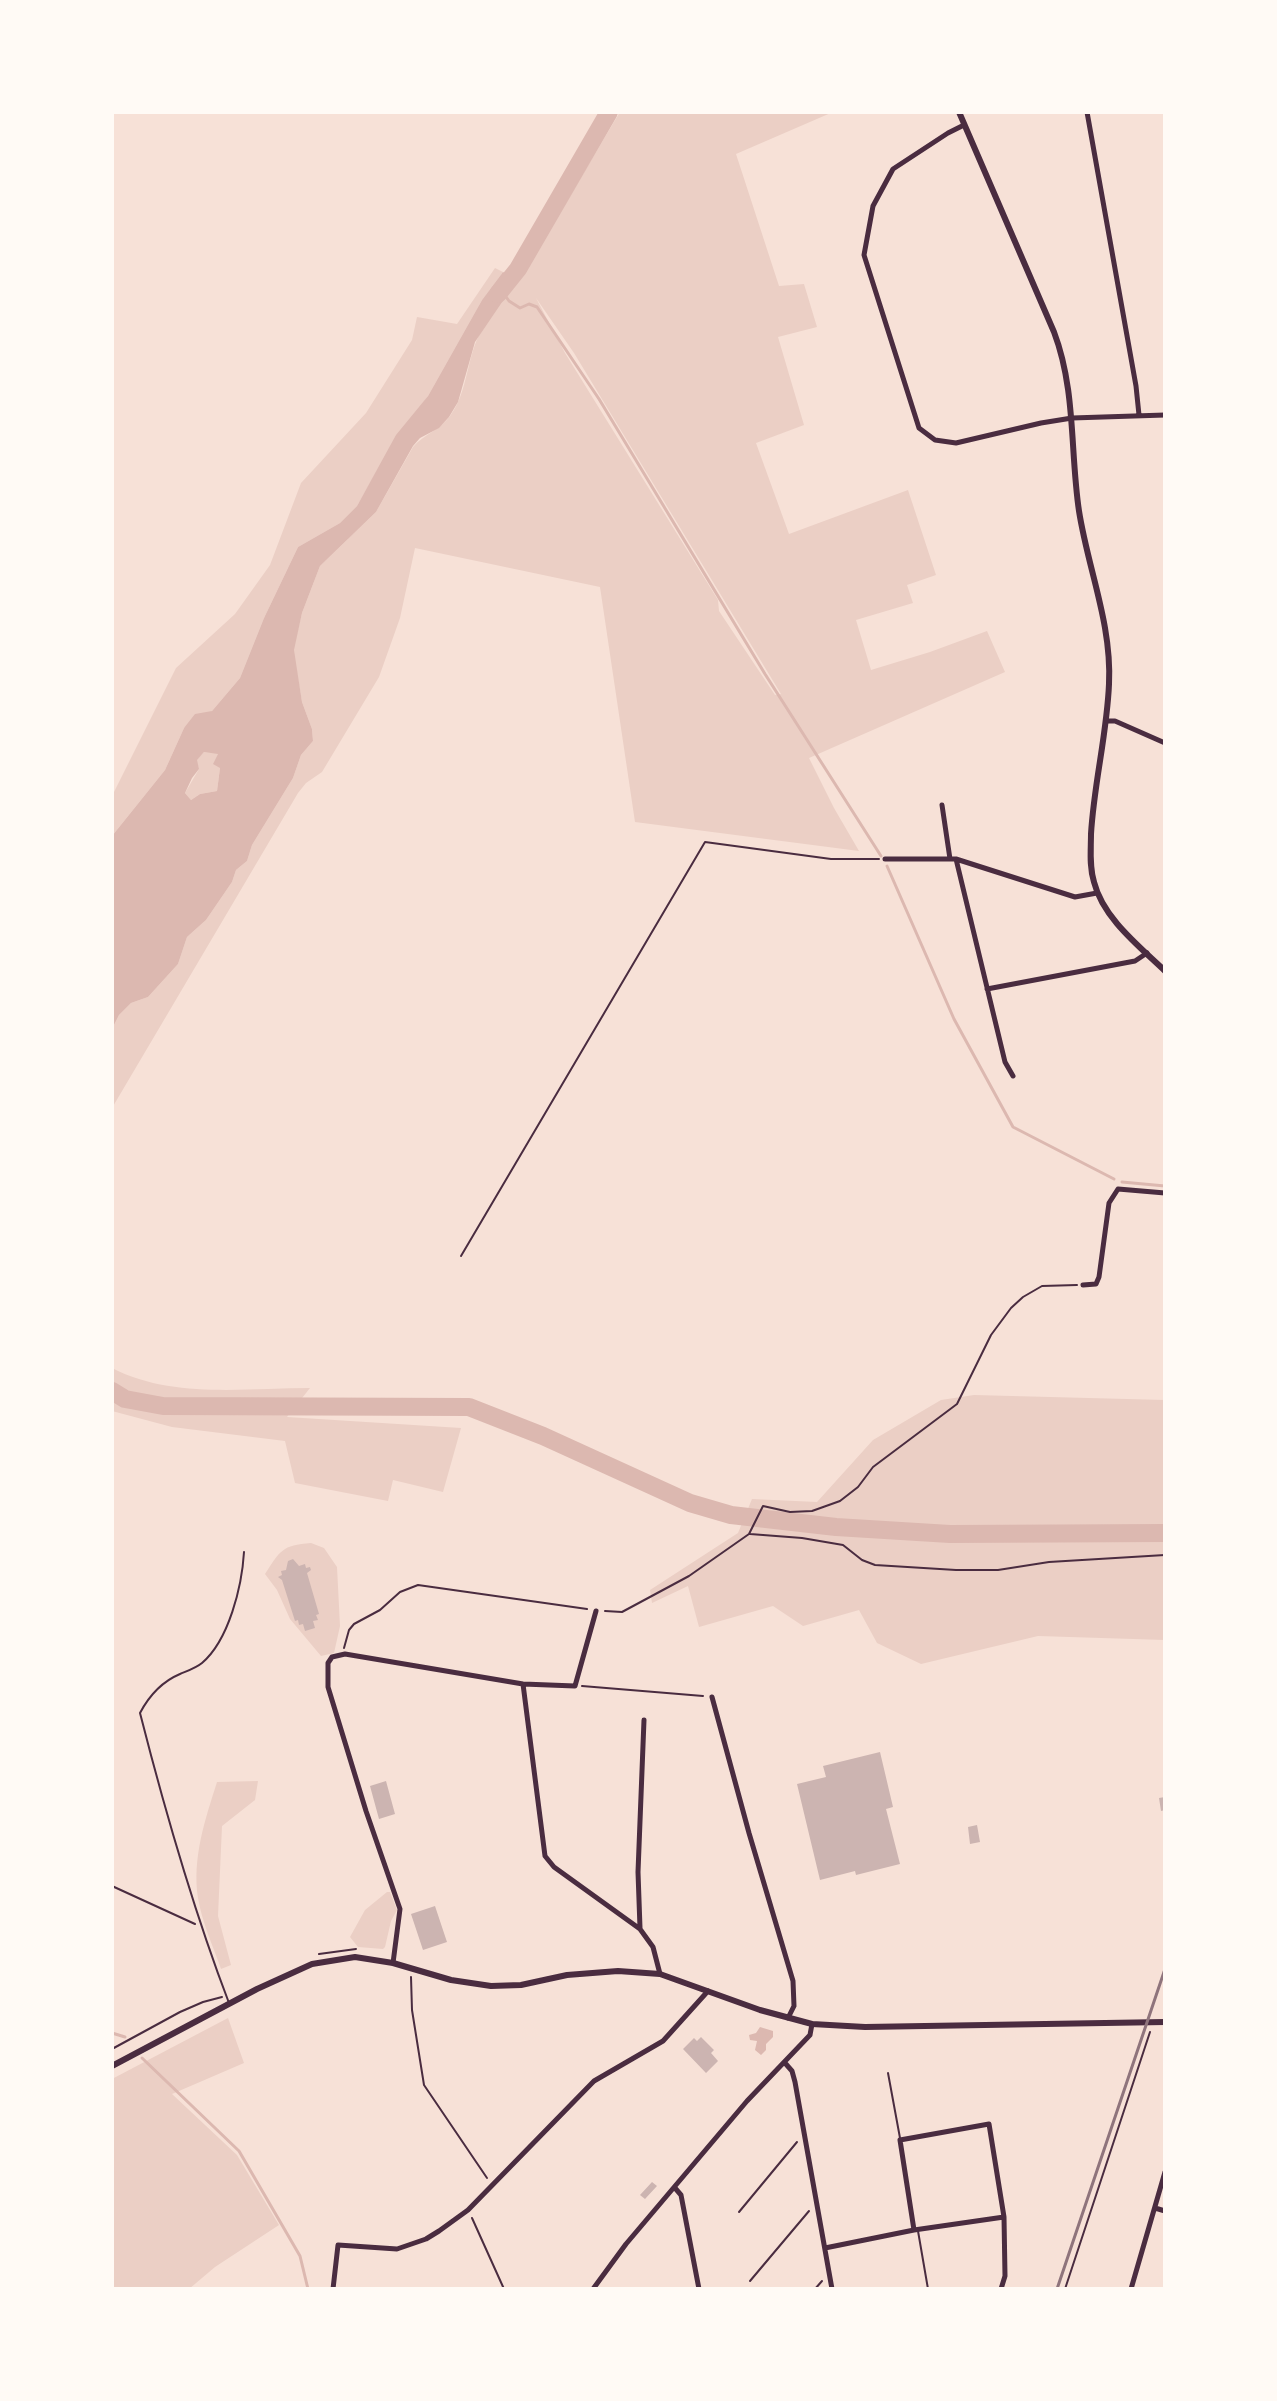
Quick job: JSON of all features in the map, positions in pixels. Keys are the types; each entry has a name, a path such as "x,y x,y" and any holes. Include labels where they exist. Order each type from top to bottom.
{"main road":[{"path":"959,112 1054,332 1065,366 1079,510 1102,609 1110,669 1106,721 1095,790 1091,871 1097,893 1116,921 1165,971"},
{"path":"112,2066 312,1964 355,1957 412,1967 460,1982 491,1986 521,1985 567,1975 618,1971 660,1974 787,2019 812,2024 865,2027 1165,2022"}],"street":[{"path":"1087,112 1139,415"},
{"path":"964,125 893,169 873,206 864,255 919,428 935,440 956,443 1072,418 1165,415"},
{"path":"1106,721 1115,721 1165,743"},
{"path":"942,805 1005,1062 1013,1076"},
{"path":"885,859 953,859 1075,897 1097,893"},
{"path":"987,989 1135,961 1147,953"},
{"path":"1083,1285 1096,1284 1099,1277 1109,1203 1118,1189 1165,1193"},
{"path":"393,1963 400,1909 328,1687 328,1663 332,1657 354,1655 523,1684 575,1686 596,1611"},
{"path":"523,1684 545,1856 554,1867 640,1929 653,1947 660,1974"},
{"path":"712,1697 793,1981 794,2006 787,2019"},
{"path":"640,1929 638,1872 644,1720"},
{"path":"333,2289 338,2245 385,2249 409,2246 426,2239 468,2210 594,2081 663,2041 709,1990"},
{"path":"593,2289 626,2244 747,2101 810,2035 812,2024"},
{"path":"785,2063 792,2071 795,2082 832,2289"},
{"path":"916,2230 900,2140 989,2124 1004,2217 1005,2276 1001,2289"},
{"path":"1131,2289 1165,2172"},
{"path":"675,2188 681,2195 699,2289"},
{"path":"1155,2208 1165,2211"},
{"path":"825,2248 1004,2217"}],"lane":[{"path":"230,2004 202,1927 140,1713 148,1698 170,1678 201,1665 220,1642 232,1612 244,1552"},
{"path":"888,2073 900,2140"},
{"path":"916,2230 928,2289"}],"path":[{"path":"461,1256 705,842 831,859 885,859"},
{"path":"343,1654 349,1630 354,1624 380,1610 400,1592 418,1585 596,1611 622,1612 689,1576 749,1534 763,1506 801,1512 840,1501 858,1487 873,1467 957,1404 991,1335 1017,1302 1042,1286 1083,1285"},
{"path":"749,1534 843,1545 862,1560 875,1565 956,1570 998,1570 1049,1562 1165,1555"},
{"path":"575,1686 712,1697"},
{"path":"112,1886 202,1927"},
{"path":"412,1967 412,2010 424,2085 492,2186"},
{"path":"112,2049 180,2012 226,1996"},
{"path":"1065,2289 1151,2030"},
{"path":"739,2212 800,2138 806,2137"},
{"path":"750,2281 812,2207 819,2207"},
{"path":"468,2210 504,2289"},
{"path":"815,2289 825,2277 830,2276"}],"shaded area":[{"path":"620,112 833,112 736,154 779,286 804,284 817,327 778,337 804,425 756,443 789,534 908,490 936,575 907,585 913,603 856,620 871,670 987,631 1005,672 809,758 859,851 635,822 600,587 415,548 400,618 379,677 322,772 298,793 112,1108 112,1029 119,1015 131,1003 148,997 178,964 187,937 206,920 232,882 236,870 247,861 252,845 293,778 301,755 313,741 293,650 302,613 320,566 376,512 413,447 450,416 461,395 482,330 531,259","holes":["536,298 574,353 781,694 775,695 719,611 718,600 565,353"]},
{"path":"495,268 503,272 482,300 428,396 357,506 340,523 298,547 240,678 212,711 184,728 165,770 112,836 112,796 176,668 235,614 270,565 301,483 366,413 412,340 417,317 457,324"},
{"path":"503,272 517,280 475,342 458,402 449,417 413,446 376,512 320,566 302,613 294,650 302,702 313,741 301,755 293,778 252,845 247,861 236,870 232,882 206,920 187,937 178,964 148,997 131,1003 119,1015 112,1029 112,836 165,770 184,728 195,714 212,711 240,678 298,547 340,523 357,506 396,435 428,396 482,300","holes":["204,752 218,754 213,764 220,768 217,791 200,794 191,800 185,793 199,769 197,760"]},
{"path":"204,752 218,753 217,791 200,794 191,800 185,793 199,769 196,760"},
{"path":"112,1368 135,1378 184,1388 310,1388 287,1417 461,1428 443,1492 393,1480 388,1501 295,1483 285,1441 172,1427 112,1411"},
{"path":"974,1395 1165,1400 1165,1640 1038,1636 921,1664 877,1643 859,1610 803,1626 773,1606 699,1627 688,1586 652,1603 650,1590 738,1533 752,1499 817,1502 873,1440 941,1400"},
{"path":"311,1543 324,1548 337,1567 340,1626 334,1653 321,1656 290,1619 277,1590 265,1574 283,1551 294,1545"},
{"path":"258,1781 255,1800 222,1826 218,1916 231,1965 221,1969 198,1898 197,1868 201,1839 217,1782"},
{"path":"390,1892 397,1910 385,1947 358,1947 350,1937 365,1910"},
{"path":"228,2018 244,2063 172,2094 237,2155 279,2225 215,2267 189,2289 112,2289 112,2079"},
{"path":"760,2027 773,2031 773,2037 761,2055 755,2050 757,2041 750,2040 749,2035 756,2033"}],"building":[{"path":"293,1559 299,1566 305,1564 306,1568 310,1567 307,1573 319,1614 316,1615 318,1620 313,1621 315,1628 305,1631 303,1624 295,1621 282,1580 278,1577 282,1575 281,1571 286,1570 288,1561"},
{"path":"880,1752 893,1807 886,1809 900,1864 820,1880 797,1784 826,1777 823,1766"},
{"path":"386,1781 395,1814 379,1819 370,1786"},
{"path":"1165,1797 1165,1810 1161,1811 1159,1798"},
{"path":"977,1825 980,1842 970,1844 968,1827"},
{"path":"435,1906 447,1942 423,1950 411,1914"},
{"path":"701,2037 714,2050 711,2053 718,2061 706,2073 683,2049 694,2038 697,2041"},
{"path":"652,2182 657,2186 645,2199 640,2195"}],"waterway":[{"path":"498,294 518,269 609,112"},
{"path":"504,294 520,308 529,304 537,307 599,399 765,674 881,856"},
{"path":"887,866 954,1019 1013,1127 1114,1179"},
{"path":"1122,1182 1165,1186"},
{"path":"112,1391 125,1399 163,1406 469,1407 543,1436 690,1503 731,1515 836,1527 950,1534 1165,1533"},
{"path":"112,2033 125,2037"},
{"path":"142,2058 239,2151 300,2256 308,2289"}],"railway":[{"path":"1057,2289 1165,1969"}]}
